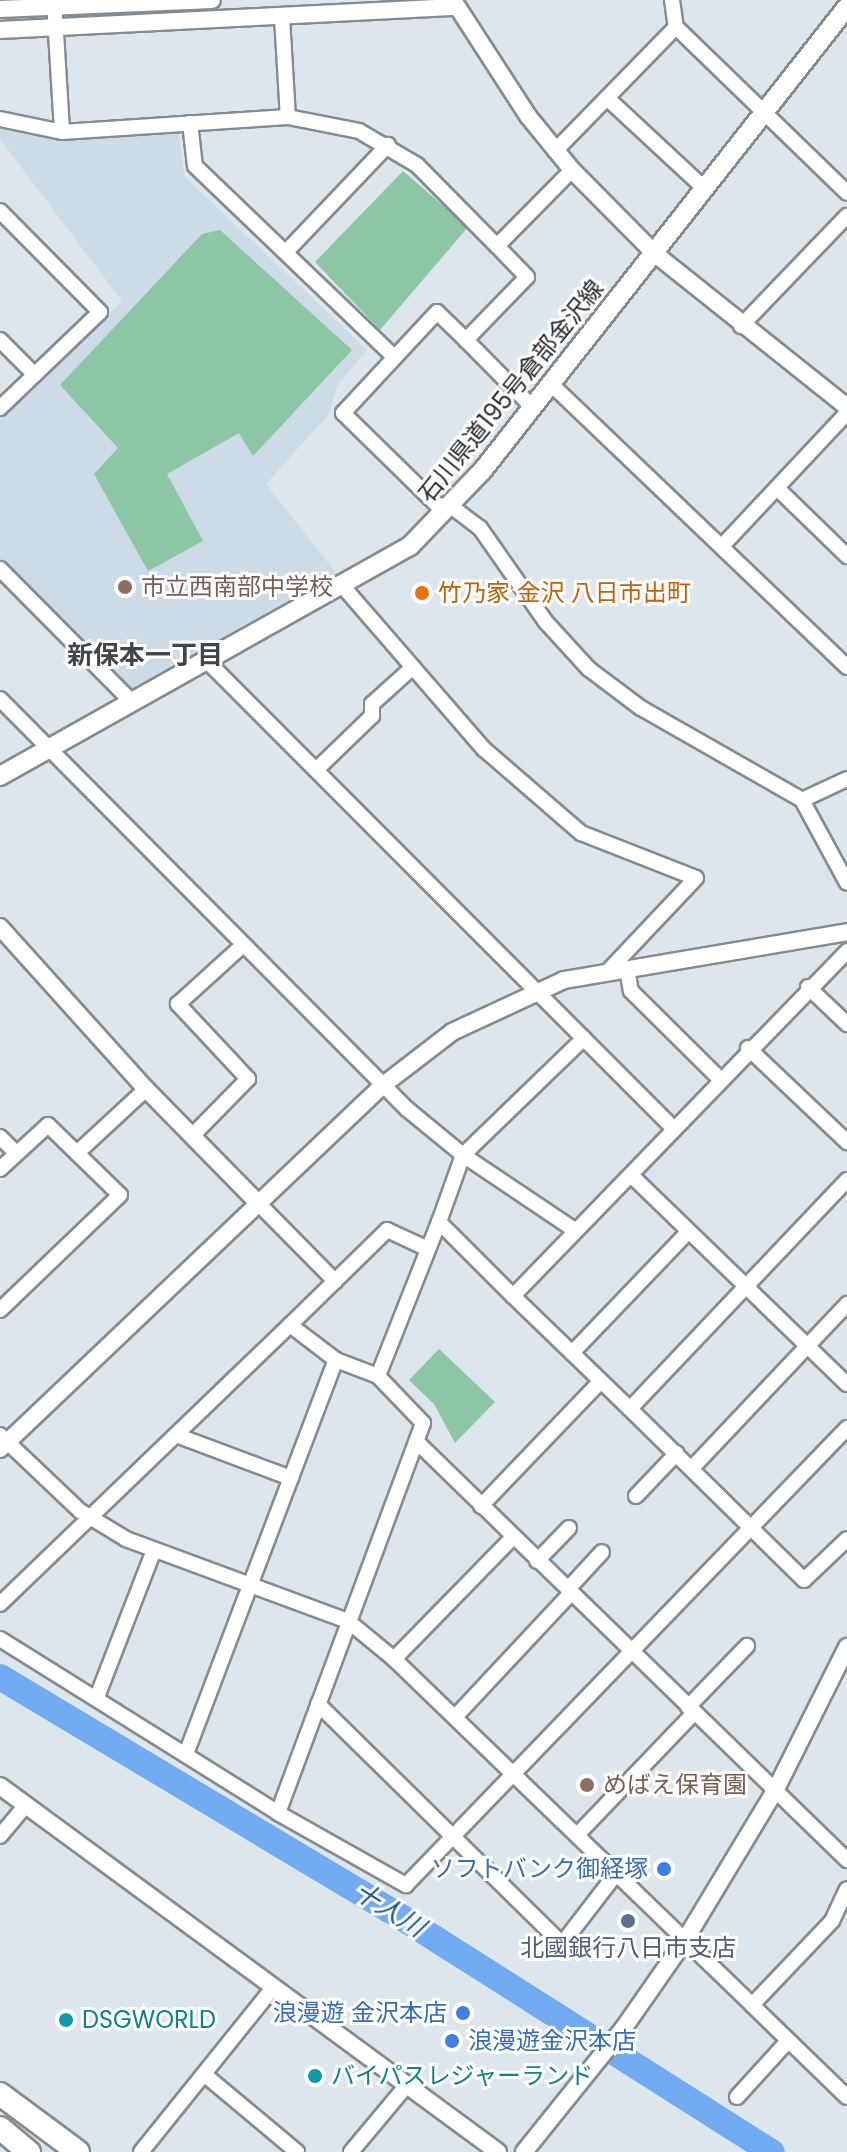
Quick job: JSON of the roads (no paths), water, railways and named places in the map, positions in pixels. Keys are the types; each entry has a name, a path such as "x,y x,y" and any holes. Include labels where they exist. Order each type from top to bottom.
{"highway":[{"path":"0,2094 78,2152"},
{"path":"0,2128 29,2152"}],"main road":[{"name":"石川県道195号倉部金沢線","path":"0,776 410,546 452,507 552,385 847,7"}],"street":[{"path":"0,9 212,0"},
{"path":"672,0 676,27 847,193"},
{"path":"0,30 282,17 454,4 555,151 572,170 654,253 847,410 723,545"},
{"path":"54,5 62,132"},
{"path":"282,17 288,117"},
{"path":"555,151 676,27"},
{"path":"607,98 705,189"},
{"path":"0,119 62,132 288,117 359,131 388,145 417,165 527,277 466,340"},
{"path":"190,123 195,166 394,357"},
{"path":"286,252 388,145"},
{"path":"497,246 572,170"},
{"path":"0,211 100,312 0,408"},
{"path":"741,326 847,216"},
{"path":"533,408 437,312 343,413 437,505 452,507 480,528 545,621 589,669 641,708 802,800 847,883"},
{"path":"0,340 35,375"},
{"path":"552,385 723,545 847,667"},
{"path":"777,488 847,556"},
{"path":"0,569 131,701"},
{"path":"340,583 484,749 581,833 696,878 607,972"},
{"path":"206,660 674,1129"},
{"path":"316,770 372,716 372,704 413,667"},
{"path":"0,699 382,1086 463,1155 576,1231"},
{"path":"802,800 847,779"},
{"path":"847,932 564,980 452,1032 382,1086 2,1442 92,1518 154,1550 348,1621 394,1659 516,1775 847,2097"},
{"path":"3,936 146,1089 335,1281"},
{"path":"192,1136 248,1079 178,1004 243,945"},
{"path":"513,1296 632,1176 748,1048 847,951"},
{"path":"627,969 631,991 720,1079"},
{"path":"808,987 847,1024"},
{"path":"378,1376 463,1155 584,1038"},
{"path":"748,1048 847,1142"},
{"path":"77,1153 146,1089"},
{"path":"0,1169 48,1125 120,1195 0,1310"},
{"path":"0,1137 16,1153"},
{"path":"632,1176 847,1384"},
{"path":"630,1409 847,1180"},
{"path":"439,1222 804,1580 847,1539"},
{"path":"0,1604 387,1230 428,1249"},
{"path":"572,1353 688,1232"},
{"path":"692,1468 847,1304"},
{"path":"278,1813 423,1423 378,1376 336,1360 290,1325"},
{"path":"186,1754 336,1360"},
{"path":"481,1506 601,1381"},
{"path":"0,1639 278,1813 406,1885 516,1775 847,1428"},
{"path":"176,1435 291,1478"},
{"path":"417,1442 512,1538 847,1860"},
{"path":"636,1496 677,1453"},
{"path":"537,1561 569,1528"},
{"path":"394,1659 512,1538"},
{"path":"97,1697 154,1550"},
{"path":"455,1717 602,1552"},
{"path":"577,1835 747,1646"},
{"path":"524,2152 623,2029 685,1940 775,1791 847,1647"},
{"path":"318,1704 562,1944 616,1874"},
{"path":"0,1786 498,2152"},
{"path":"0,1836 26,1805"},
{"path":"752,2005 832,1921 847,1889"},
{"path":"141,2152 273,1988"},
{"path":"737,2097 788,2041"},
{"path":"205,2075 297,2152"},
{"path":"351,2152 407,2085"}],"waterway":[{"name":"十人川","path":"0,1677 390,1910 772,2152"}],"place":[{"name":"市立西南部中学校","path":"125,587"},
{"name":"竹乃家 金沢 八日市出町","path":"422,593"},
{"name":"めばえ保育園","path":"587,1785"},
{"name":"ソフトバンク御経塚","path":"664,1869"},
{"name":"北國銀行八日市支店","path":"628,1921"},
{"name":"浪漫遊 金沢本店","path":"463,2013"},
{"name":"DSGWORLD","path":"66,2020"},
{"name":"浪漫遊金沢本店","path":"452,2041"},
{"name":"バイパスレジャーランド","path":"315,2076"}],"district":[{"name":"新保本一丁目","path":"145,656"}]}
